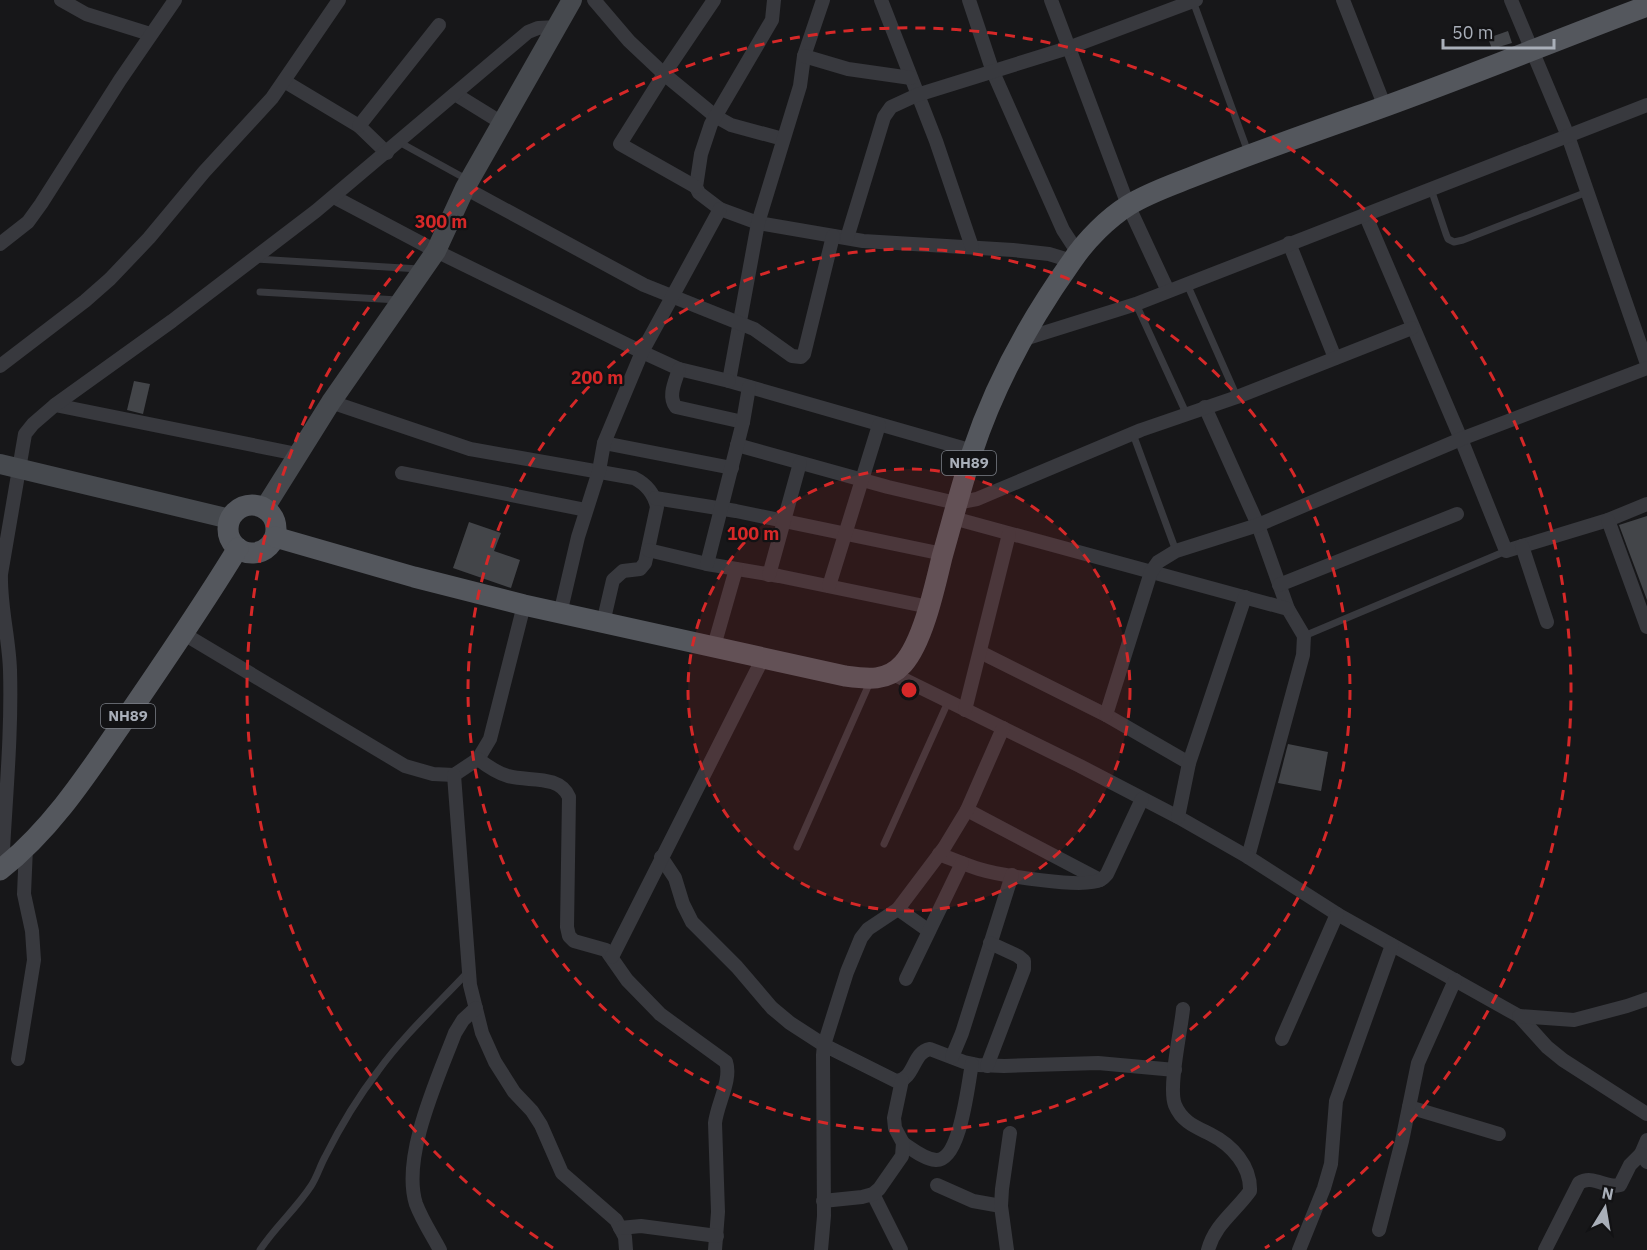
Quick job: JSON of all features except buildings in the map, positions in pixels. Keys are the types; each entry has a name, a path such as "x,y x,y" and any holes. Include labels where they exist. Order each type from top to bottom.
{"main road":[{"name":"NH89","path":"892,674 910,655 929,607 973,451 990,403 1007,365 1075,257 1100,228 1128,205 1161,189 1249,154 1385,107 1647,6"},
{"path":"259,506 273,518 276,526 275,537 267,548 249,553 238,548 230,538 228,528 230,519 241,508 259,506"},
{"path":"275,537 414,577 560,614 871,680 892,674"},
{"name":"NH89","path":"1,869 26,847 91,769 184,634 238,548"}],"street":[{"path":"61,0 86,14 150,34"},
{"path":"0,244 27,222 41,204 150,34 175,0"},
{"path":"0,366 110,279 272,98 339,0"},
{"path":"264,509 331,402 436,251 467,185 572,0"},
{"path":"594,0 629,41 664,74 715,116 731,125 783,139"},
{"path":"714,0 620,144 696,187 699,193 720,209 758,223 863,241 972,247 1075,257"},
{"path":"696,187 701,154 715,116 772,20 774,0"},
{"path":"729,381 758,223 800,86 804,56 824,0"},
{"path":"880,0 936,141 972,247"},
{"path":"969,0 993,72 1075,257"},
{"path":"1050,0 1128,205 1168,291"},
{"path":"1343,0 1385,107"},
{"path":"1106,715 1151,572 1158,562 1176,551 1258,525 1461,439 1647,366 1568,136 1511,0"},
{"path":"467,185 644,285 754,329 792,356 801,357 804,354 840,237 884,117 891,107 918,95 1068,48 1194,1"},
{"path":"359,126 438,25"},
{"path":"1,869 5,669 0,590 9,466 25,434 55,405 172,321 334,197 528,32 538,28 557,27"},
{"path":"804,56 848,69 911,78"},
{"path":"284,81 359,126 387,153"},
{"path":"455,94 502,123"},
{"path":"1021,340 1136,304 1647,105"},
{"path":"334,197 436,251 679,369 729,381 973,451"},
{"path":"560,614 586,510 599,471 604,443 642,352 720,209"},
{"path":"1365,214 1506,551 1608,520 1647,504"},
{"path":"1289,243 1335,358"},
{"path":"955,511 977,499 1133,434 1413,328"},
{"path":"679,369 671,397 672,403 676,406 743,422"},
{"path":"707,564 743,422 748,387"},
{"path":"331,402 470,449 599,471 643,482 655,498 657,507 645,563 640,569 623,571 613,580 603,623"},
{"path":"55,405 297,454"},
{"path":"1205,407 1258,525 1288,609 1304,636 1303,655 1248,857"},
{"path":"829,586 879,425"},
{"path":"604,443 732,468"},
{"path":"737,445 862,478 955,511 1009,534 1288,609"},
{"path":"770,575 800,463"},
{"path":"9,466 230,519"},
{"path":"402,473 586,510"},
{"path":"655,498 784,521 943,554"},
{"path":"1279,585 1457,514"},
{"path":"1608,520 1647,627"},
{"path":"965,710 1009,534"},
{"path":"1522,546 1547,622"},
{"path":"648,550 707,564 929,607"},
{"path":"714,646 736,569"},
{"path":"1178,817 1190,763 1245,597"},
{"path":"184,634 405,766 433,774 454,775 478,759 490,739 524,606"},
{"path":"980,652 1106,715 1190,763"},
{"path":"612,957 763,658"},
{"path":"892,674 1178,817 1248,857 1337,914 1519,1016 1547,1047 1563,1060 1647,1114"},
{"path":"821,1250 824,1044 847,972 861,938 868,929 898,909 939,854 967,810 1003,728"},
{"path":"478,759 500,774 558,784 566,789 569,797 567,927 569,936 574,941 606,950 627,980 660,1014 726,1062 728,1071 716,1111 715,1123 718,1180 715,1250"},
{"path":"454,775 470,985 482,1033 495,1062 514,1092 542,1125 562,1173 616,1221 625,1237 626,1250"},
{"path":"939,854 980,869 1012,875 1073,883 1100,880 1107,874 1142,799"},
{"path":"967,810 1100,880"},
{"path":"18,1059 34,960 32,931 24,894 26,847"},
{"path":"661,857 675,878 683,904 692,922 772,1008 790,1023 824,1044 896,1081 908,1076 920,1053 925,1050 936,1050 972,1064 987,1066 1098,1062 1175,1070"},
{"path":"906,979 962,863"},
{"path":"952,1057 962,1033 1012,875"},
{"path":"898,909 929,931"},
{"path":"1282,1039 1337,914"},
{"path":"987,1066 1024,969 1024,962 1018,956 990,943"},
{"path":"1299,1250 1324,1188 1331,1164 1336,1101 1392,945"},
{"path":"1379,1230 1402,1141 1418,1063 1455,980"},
{"path":"1519,1016 1574,1020 1647,999"},
{"path":"440,1250 416,1204 413,1178 417,1140 454,1033 463,1020 476,1008"},
{"path":"1183,1009 1175,1070 1173,1095 1175,1105 1191,1125 1213,1135 1233,1151 1245,1166 1250,1181 1250,1191 1222,1221 1212,1236 1208,1250"},
{"path":"902,1080 894,1118 895,1128 903,1143 924,1156 936,1160 950,1151 961,1125 972,1064"},
{"path":"1409,1107 1499,1134"},
{"path":"1007,1250 1001,1206 1010,1133"},
{"path":"1545,1250 1579,1183 1583,1180 1598,1180 1615,1186 1620,1185 1630,1166 1644,1158 1647,1140"},
{"path":"823,1201 873,1194 902,1156 903,1143"},
{"path":"937,1185 973,1201 1001,1206"},
{"path":"873,1194 901,1250"},
{"path":"620,1228 641,1226 717,1236"}],"lane":[{"path":"1194,1 1249,154"},
{"path":"399,142 467,185"},
{"path":"1431,189 1448,239 1454,242 1587,192"},
{"path":"254,258 424,269"},
{"path":"1187,284 1237,396"},
{"path":"260,292 404,300"},
{"path":"1136,304 1186,414"},
{"path":"1133,434 1176,551"},
{"path":"1304,636 1506,551"},
{"path":"797,847 871,680"},
{"path":"884,844 948,702"},
{"path":"260,1250 314,1182 325,1157 377,1071 405,1036 469,971"}]}
